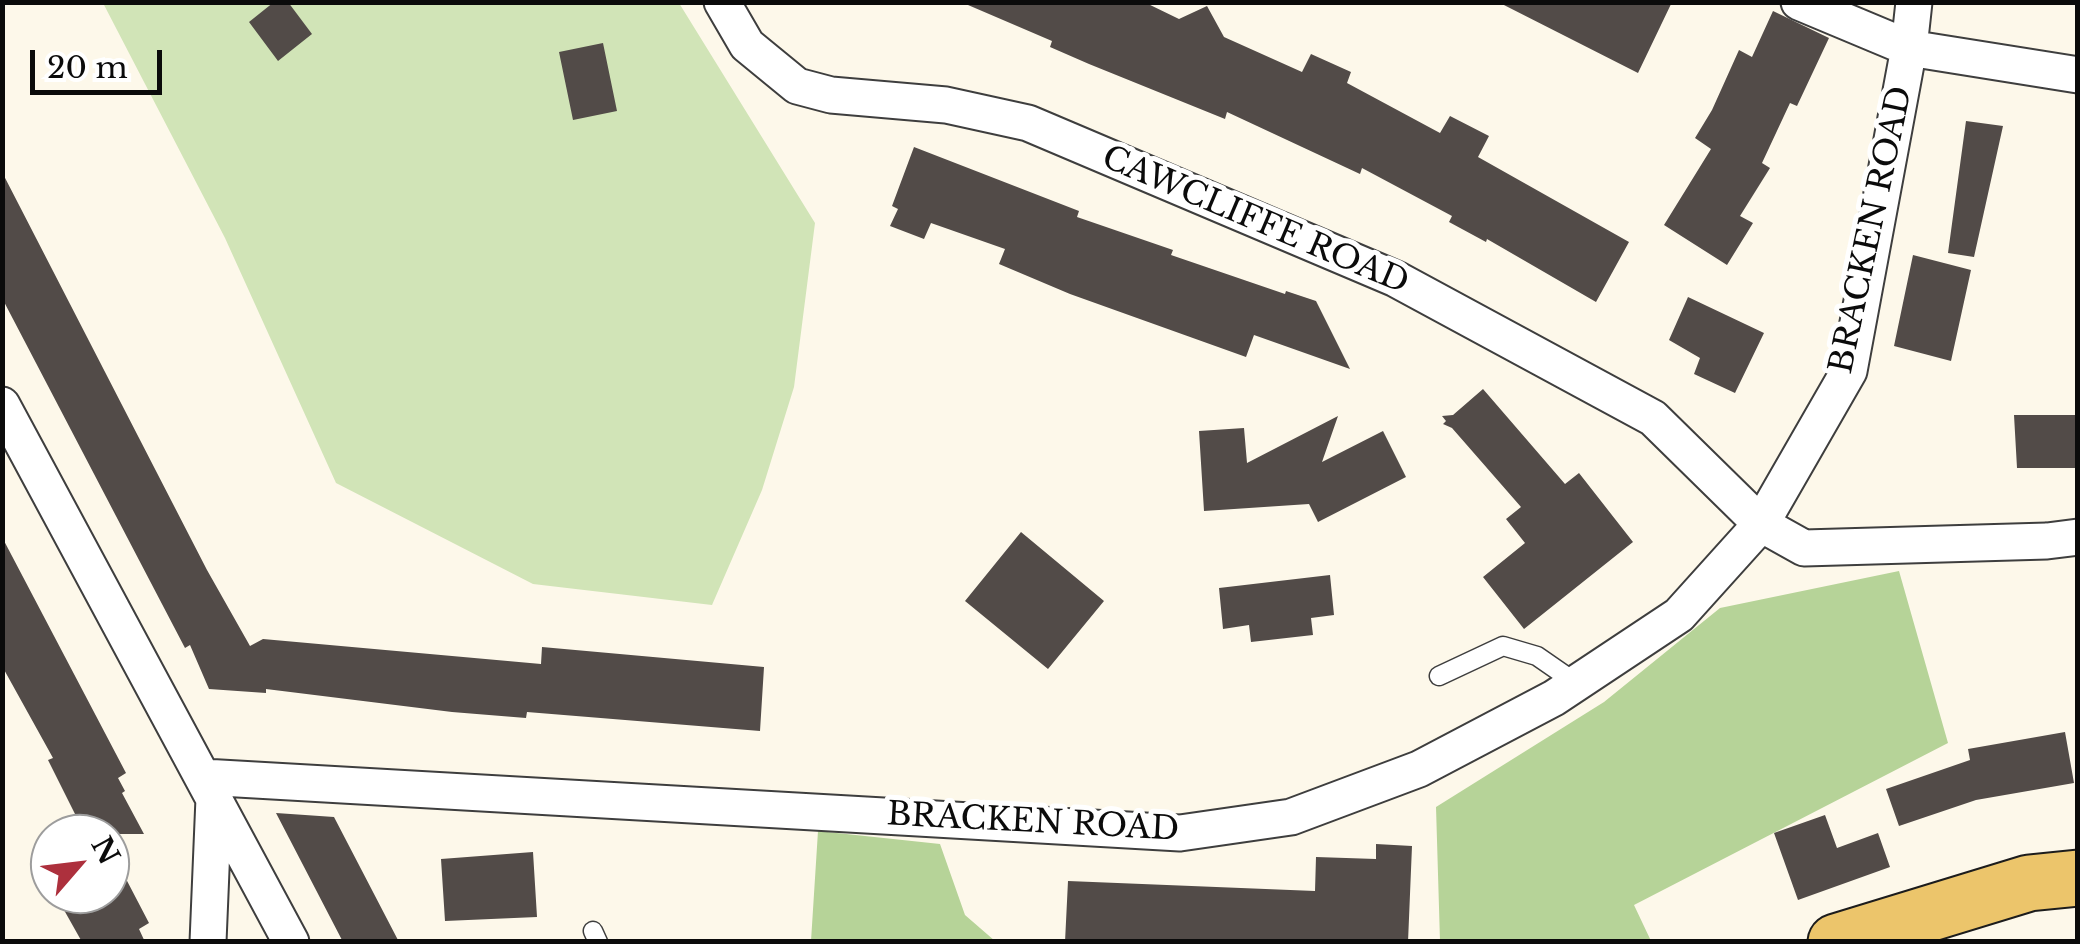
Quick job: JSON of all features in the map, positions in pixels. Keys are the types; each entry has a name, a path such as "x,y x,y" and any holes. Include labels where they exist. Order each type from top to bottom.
{"main road":[{"path":"1836,942 2029,883 2078,878"}],"street":[{"name":"CAWCLIFFE ROAD","path":"722,2 747,45 797,86 831,95 946,104 1028,123 1396,279 1653,418 1761,524 1804,548 2046,542 2078,536"},
{"path":"1799,2 1909,48 2078,75"},
{"name":"BRACKEN ROAD","path":"208,788 1180,833 1291,818 1401,776 1453,752 1576,683 1679,615 1761,524 1849,371 1909,48 1914,2"},
{"path":"2,405 291,942"},
{"path":"208,788 208,942"}],"lane":[{"path":"1440,676 1502,646 1537,656 1576,683"}],"green space":[{"path":"103,3 679,3 815,223 794,387 762,490 712,605 533,584 336,483 225,238"},
{"path":"1899,571 1948,743 1634,905 1651,941 1440,941 1436,807 1604,702 1720,608"},
{"path":"818,831 940,844 965,915 995,941 811,941"}],"building":[{"path":"274,2 288,2 312,34 278,61 249,22"},
{"path":"961,2 1144,2 1179,19 1207,6 1224,37 1302,72 1311,54 1351,72 1347,83 1440,133 1450,116 1489,136 1478,157 1629,242 1596,302 1487,239 1486,242 1449,222 1452,216 1362,168 1360,174 1227,112 1225,119 1089,64 1050,47 1052,41"},
{"path":"1498,2 1672,2 1638,73"},
{"path":"1773,11 1829,38 1797,106 1790,103 1762,163 1770,168 1740,216 1753,223 1727,265 1664,225 1711,149 1695,138 1739,50 1752,57"},
{"path":"603,43 617,111 573,120 559,52"},
{"path":"1966,121 2003,126 1974,257 1948,253"},
{"path":"914,147 1079,211 1077,217 1173,250 1171,255 1316,301 1350,369 1254,335 1246,357 1070,294 999,264 1005,249 931,223 924,239 890,226 898,209 892,206"},
{"path":"2,172 250,646 263,639 541,664 542,647 764,667 760,731 527,712 526,718 266,689 266,693 209,689 190,645 185,648 2,298"},
{"path":"1913,255 1971,270 1951,361 1894,346"},
{"path":"1688,297 1764,333 1735,393 1694,374 1700,358 1669,340"},
{"path":"1483,389 1565,484 1579,473 1633,542 1524,629 1483,577 1525,543 1506,519 1521,507 1452,428 1443,424 1446,421 1442,416 1453,415"},
{"path":"2014,415 2078,415 2078,468 2017,468"},
{"path":"1338,416 1322,462 1383,431 1406,477 1318,522 1309,504 1204,511 1199,431 1244,428 1247,463"},
{"path":"1021,532 1104,601 1048,669 965,601"},
{"path":"2,537 126,773 118,778 125,791 122,793 144,834 130,834 130,814 75,814 48,760 53,758 2,666"},
{"path":"1330,575 1334,615 1311,618 1313,635 1251,642 1249,625 1223,629 1219,588"},
{"path":"2065,732 2074,783 1976,800 1899,826 1886,789 1970,760 1968,749"},
{"path":"276,813 334,817 399,942 343,942"},
{"path":"1825,815 1837,848 1878,833 1890,867 1798,900 1774,833"},
{"path":"1376,844 1412,846 1408,942 1065,942 1068,881 1315,891 1316,857 1376,859"},
{"path":"533,852 537,917 445,921 441,859"},
{"path":"130,887 149,923 139,929 145,942 82,942 66,914 130,914"}]}
